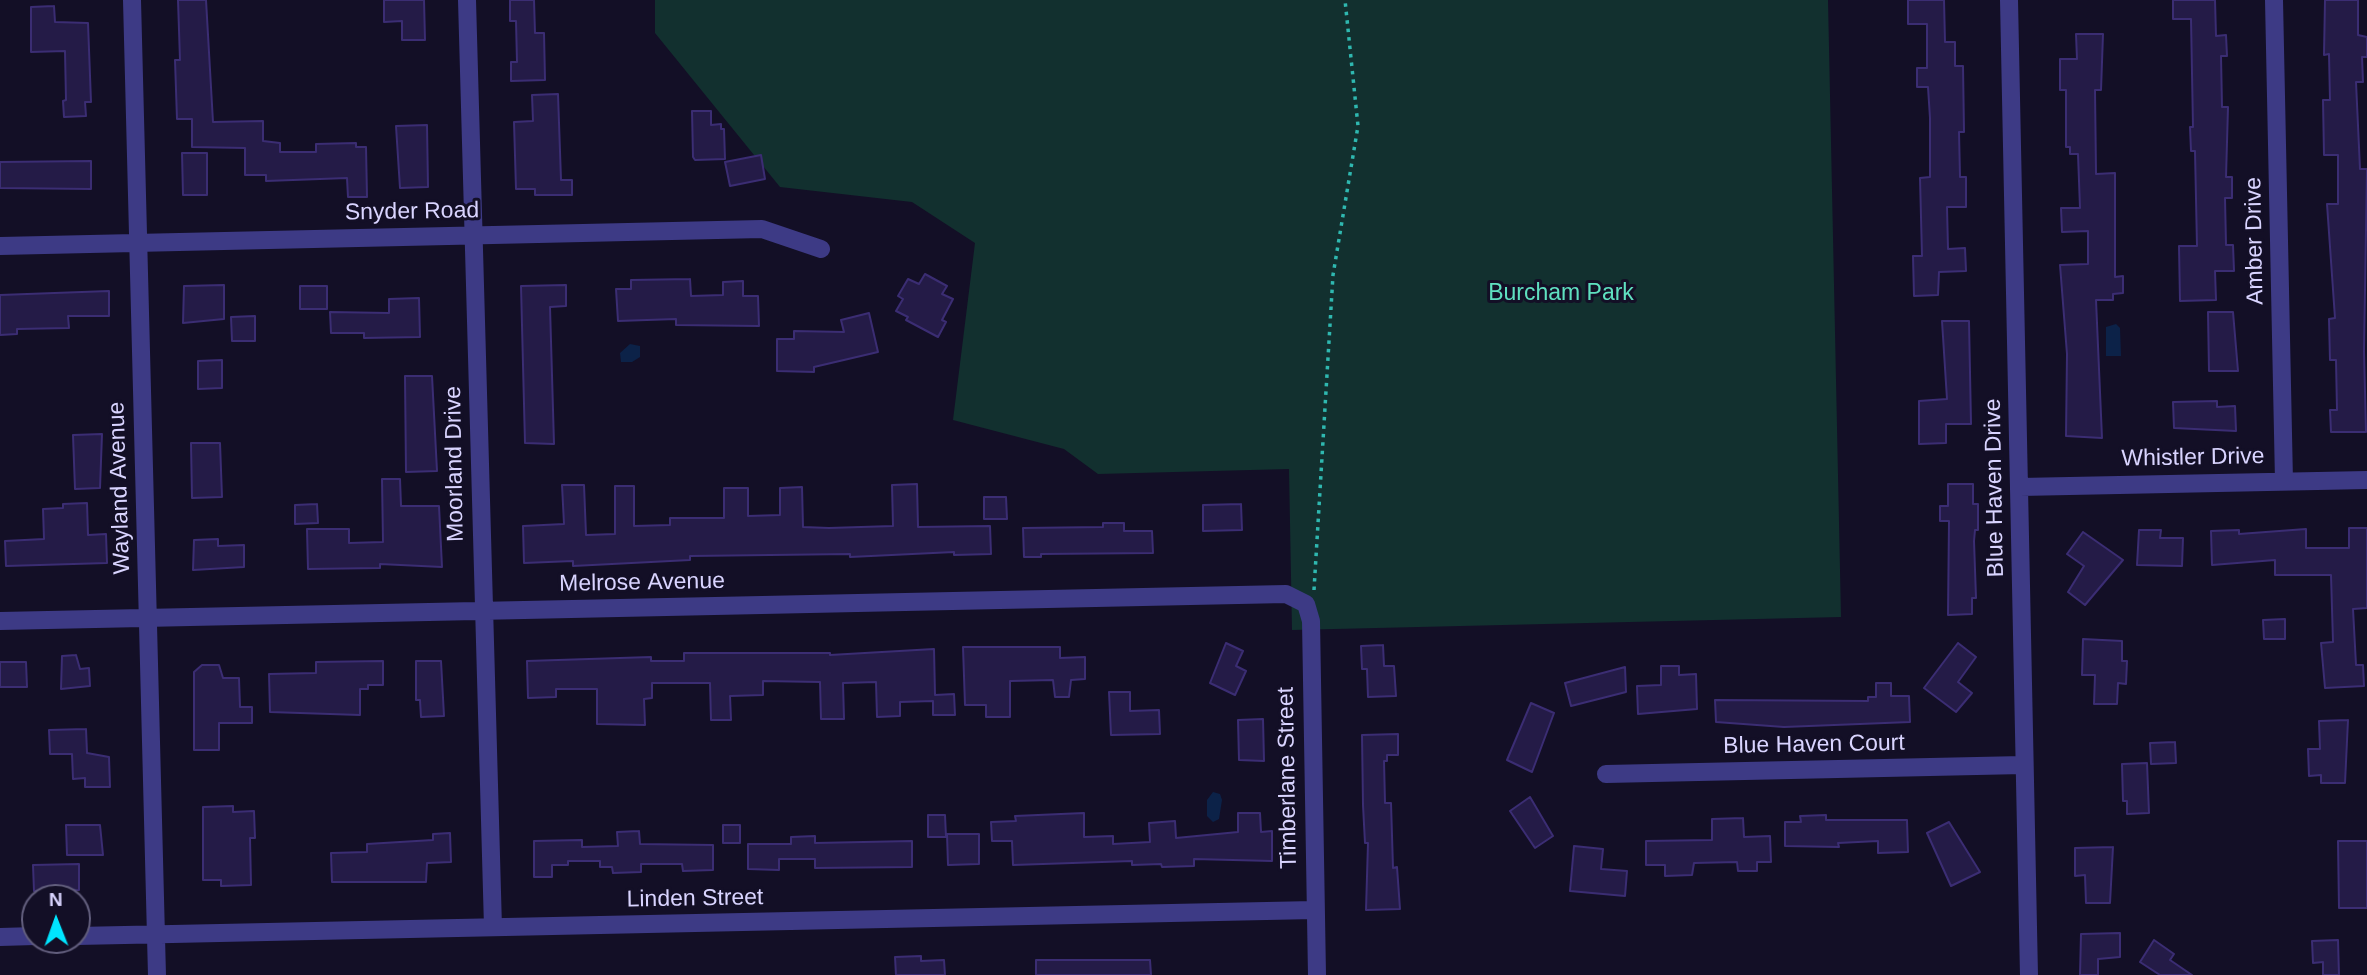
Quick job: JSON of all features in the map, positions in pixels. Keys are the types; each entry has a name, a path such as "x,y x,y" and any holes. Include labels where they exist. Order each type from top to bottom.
{"street":[{"name":"Wayland Avenue","path":"132,0 157,975"},
{"name":"Moorland Drive","path":"467,0 493,927"},
{"name":"Blue Haven Drive","path":"2009,0 2029,975"},
{"name":"Amber Drive","path":"2274,0 2284,481"},
{"name":"Snyder Road","path":"0,246 762,229 821,248"},
{"name":"Whistler Drive","path":"2020,486 2367,480"},
{"name":"Melrose Avenue","path":"0,621 1286,594 1306,604"},
{"name":"Timberlane Street","path":"1306,604 1311,621 1317,975"},
{"name":"Blue Haven Court","path":"1606,774 2023,765"},
{"name":"Linden Street","path":"91,936 1314,910"},
{"path":"0,937 21,936"}],"path":[{"path":"1306,604 1313,598 1333,275 1358,127 1345,0"}],"green space":[{"name":"Burcham Park","path":"655,0 1828,0 1841,617 1292,630 1289,469 1098,474 1064,449 953,420 975,243 912,202 780,187 655,33"}],"water":[{"path":"2116,324 2120,328 2121,356 2106,356 2106,327"},
{"path":"630,344 640,346 640,357 632,362 621,362 620,353"},
{"path":"1213,792 1220,794 1222,800 1219,819 1213,822 1207,816 1207,800"}],"building":[{"path":"178,0 206,0 213,122 263,121 263,141 280,143 280,152 316,152 316,144 356,143 356,147 366,147 367,197 348,197 347,178 266,181 266,175 245,175 245,148 192,147 192,119 177,119 175,60 180,60"},
{"path":"384,0 424,0 425,40 402,40 402,21 384,22"},
{"path":"510,0 534,0 535,33 544,33 545,80 511,81 511,62 517,62 516,21 510,21"},
{"path":"1908,0 1944,0 1945,42 1955,42 1955,66 1963,66 1964,132 1959,132 1960,177 1966,177 1966,207 1947,207 1948,249 1965,248 1966,271 1939,272 1938,295 1914,296 1913,256 1922,256 1920,178 1930,177 1930,118 1928,87 1917,87 1917,68 1927,68 1927,24 1908,24"},
{"path":"2173,0 2215,0 2216,36 2226,35 2227,56 2221,56 2222,107 2228,107 2226,177 2232,177 2232,198 2225,198 2226,245 2233,245 2234,271 2215,271 2216,300 2180,301 2179,246 2197,246 2195,151 2191,151 2190,127 2193,127 2191,19 2173,19"},
{"path":"2325,0 2358,0 2358,35 2367,37 2367,57 2362,57 2363,82 2356,82 2360,169 2367,169 2364,351 2366,432 2331,432 2330,410 2337,410 2336,360 2330,360 2329,319 2335,318 2327,204 2338,204 2338,155 2324,155 2323,100 2330,100 2329,54 2324,55"},
{"path":"54,6 55,22 88,23 91,102 85,102 86,116 64,117 65,51 31,52 31,7"},
{"path":"2076,34 2103,34 2101,90 2095,90 2096,174 2115,173 2115,277 2123,276 2123,293 2113,294 2113,300 2096,300 2102,438 2066,436 2067,354 2060,265 2088,264 2088,231 2062,232 2061,208 2080,208 2078,154 2070,154 2070,147 2066,147 2066,90 2060,90 2060,59 2077,59"},
{"path":"558,94 561,180 572,180 572,195 535,195 535,189 516,189 514,122 533,121 532,95"},
{"path":"692,111 711,111 711,125 721,124 721,129 724,129 725,159 695,160"},
{"path":"427,125 428,187 400,188 396,126"},
{"path":"182,153 207,153 207,195 183,195"},
{"path":"761,155 765,179 730,186 725,162"},
{"path":"91,161 91,189 0,188 0,162"},
{"path":"925,274 947,286 942,294 953,299 942,320 946,322 938,337 906,320 908,317 896,311 903,299 898,296 908,279 919,284"},
{"path":"690,279 691,296 723,295 723,282 743,281 743,296 758,296 759,326 676,325 676,319 618,321 616,289 631,289 631,280"},
{"path":"224,285 224,319 183,323 184,286"},
{"path":"566,285 566,306 550,307 554,444 525,443 521,286"},
{"path":"300,286 327,286 327,309 300,309"},
{"path":"109,291 109,316 68,316 69,328 17,329 17,334 0,335 0,295"},
{"path":"419,298 420,337 364,338 364,333 331,333 330,312 389,313 389,299"},
{"path":"2208,312 2233,312 2238,371 2209,371"},
{"path":"869,313 878,352 814,367 814,372 777,371 777,339 794,339 794,331 844,332 841,320"},
{"path":"255,316 255,341 232,341 231,317"},
{"path":"1942,321 1969,321 1971,424 1946,424 1946,443 1919,444 1919,401 1947,399"},
{"path":"222,360 222,388 198,389 198,361"},
{"path":"405,376 432,376 437,471 406,472"},
{"path":"2217,401 2217,407 2235,406 2236,431 2174,428 2173,402"},
{"path":"102,434 100,488 75,489 73,435"},
{"path":"191,443 220,443 222,497 192,498"},
{"path":"382,479 400,479 401,506 439,506 442,567 380,564 380,568 308,569 307,529 349,529 349,543 383,542"},
{"path":"917,484 918,527 990,526 991,554 954,555 954,552 850,557 850,554 690,556 690,560 573,566 573,561 524,563 523,526 564,524 562,485 584,485 586,535 615,534 615,486 634,486 634,526 670,525 670,518 724,518 724,488 748,488 748,516 780,515 780,488 802,487 803,527 829,528 893,526 892,485"},
{"path":"1948,484 1973,484 1973,504 1978,504 1978,530 1975,530 1974,541 1976,598 1972,598 1972,614 1948,615 1949,521 1940,521 1940,506 1948,506"},
{"path":"984,497 1006,497 1007,519 984,519"},
{"path":"87,503 88,535 106,534 107,563 6,566 5,541 44,539 43,509 63,508 63,504"},
{"path":"317,504 318,523 295,524 295,505"},
{"path":"1241,504 1242,530 1203,531 1203,505"},
{"path":"1103,523 1124,523 1124,531 1152,531 1153,553 1041,554 1041,557 1024,557 1023,528 1103,527"},
{"path":"2349,528 2367,528 2367,608 2353,609 2356,665 2363,665 2364,686 2325,688 2321,643 2333,642 2331,575 2275,575 2275,560 2212,565 2211,531 2239,530 2239,534 2306,529 2306,548 2349,548"},
{"path":"2139,530 2161,530 2160,538 2183,538 2182,566 2137,565"},
{"path":"2083,532 2123,560 2085,605 2068,592 2084,566 2067,554"},
{"path":"218,539 218,546 244,545 244,567 193,570 194,540"},
{"path":"2285,619 2285,639 2264,639 2263,620"},
{"path":"2083,639 2122,641 2122,661 2127,661 2126,684 2118,683 2117,704 2094,704 2095,675 2082,675"},
{"path":"1226,643 1243,651 1236,666 1246,671 1235,695 1210,683"},
{"path":"1958,643 1976,657 1958,682 1972,693 1956,712 1924,688"},
{"path":"1383,645 1384,666 1394,666 1396,696 1368,697 1367,669 1362,669 1361,646"},
{"path":"963,647 1060,647 1060,658 1085,657 1085,679 1071,680 1069,697 1055,697 1053,680 1010,681 1010,717 986,717 986,705 965,705"},
{"path":"934,649 935,695 954,694 955,715 933,715 933,701 900,702 900,716 877,717 876,682 843,683 844,719 821,719 820,682 763,681 763,695 730,696 731,720 711,720 710,683 652,683 652,698 644,699 645,725 597,724 597,689 556,689 556,697 528,698 527,661 651,657 651,661 684,661 684,653 830,655"},
{"path":"76,655 80,669 89,668 90,686 61,689 62,656"},
{"path":"383,661 383,685 368,685 368,689 360,689 360,715 270,712 269,674 316,673 316,662"},
{"path":"416,661 441,661 444,716 421,717 420,700 416,700"},
{"path":"0,662 26,662 27,687 0,687"},
{"path":"202,665 219,665 223,678 239,678 240,707 252,707 252,723 219,723 219,750 194,750 194,672"},
{"path":"1661,666 1679,666 1679,675 1696,674 1697,709 1638,714 1637,686 1661,685"},
{"path":"1625,667 1626,692 1571,706 1565,683"},
{"path":"1876,683 1891,683 1891,696 1909,696 1910,722 1784,727 1716,722 1715,700 1868,701 1868,697 1876,697"},
{"path":"1109,692 1130,692 1130,711 1159,710 1160,734 1111,735"},
{"path":"1531,703 1554,713 1532,772 1507,760"},
{"path":"1263,719 1264,761 1239,760 1238,720"},
{"path":"2348,720 2345,783 2321,783 2321,775 2309,776 2308,749 2320,749 2319,721"},
{"path":"86,729 87,753 109,757 110,787 85,787 85,778 73,779 72,754 50,754 49,730"},
{"path":"1398,734 1398,755 1387,755 1387,761 1384,761 1385,803 1391,803 1393,868 1397,867 1400,909 1366,910 1368,843 1365,843 1362,735"},
{"path":"2175,742 2176,763 2151,764 2150,743"},
{"path":"2147,763 2149,813 2127,814 2127,801 2123,801 2122,764"},
{"path":"1530,797 1553,836 1535,848 1510,811"},
{"path":"233,806 233,812 254,811 255,838 250,838 251,885 221,886 221,880 203,880 203,807"},
{"path":"1084,813 1084,837 1113,836 1113,844 1150,842 1149,823 1175,821 1176,838 1238,832 1238,813 1260,813 1261,832 1272,831 1272,861 1194,859 1194,866 1162,867 1161,864 1132,865 1132,861 1013,865 1012,841 992,841 991,822 1016,821 1015,816"},
{"path":"928,815 945,815 946,837 928,837"},
{"path":"1826,815 1826,820 1907,820 1908,852 1878,853 1878,841 1838,843 1839,847 1785,846 1785,822 1801,822 1800,816"},
{"path":"1743,818 1744,837 1770,836 1771,862 1757,862 1757,871 1738,871 1737,862 1694,863 1692,875 1665,876 1665,865 1646,865 1646,841 1712,840 1712,819"},
{"path":"1949,822 1980,872 1951,886 1927,833"},
{"path":"66,825 100,825 103,855 67,855"},
{"path":"723,825 740,825 740,843 723,843"},
{"path":"639,831 640,844 713,845 713,870 683,871 682,864 641,864 641,872 613,873 612,867 600,867 600,861 568,861 568,865 552,865 552,877 534,877 534,841 582,840 582,847 618,846 617,832"},
{"path":"450,833 451,862 427,863 426,882 332,882 331,853 367,852 367,844 433,840 433,834"},
{"path":"947,834 979,834 979,864 948,865"},
{"path":"815,836 815,843 912,841 912,867 815,868 815,859 779,859 779,870 748,869 748,844 791,844 791,837"},
{"path":"2338,841 2367,841 2367,908 2339,908"},
{"path":"1574,846 1603,849 1601,869 1627,871 1625,896 1570,891"},
{"path":"2113,847 2110,903 2086,903 2085,875 2075,876 2075,848"},
{"path":"79,864 79,884 34,884 33,865"},
{"path":"2120,933 2120,957 2098,959 2098,975 2080,975 2081,934"},
{"path":"2154,940 2174,954 2170,960 2192,975 2160,975 2140,962"},
{"path":"2338,940 2339,975 2323,975 2323,962 2313,963 2312,941"},
{"path":"921,956 921,961 944,960 945,975 896,975 895,957"},
{"path":"1036,960 1150,960 1151,975 1036,975"}]}
